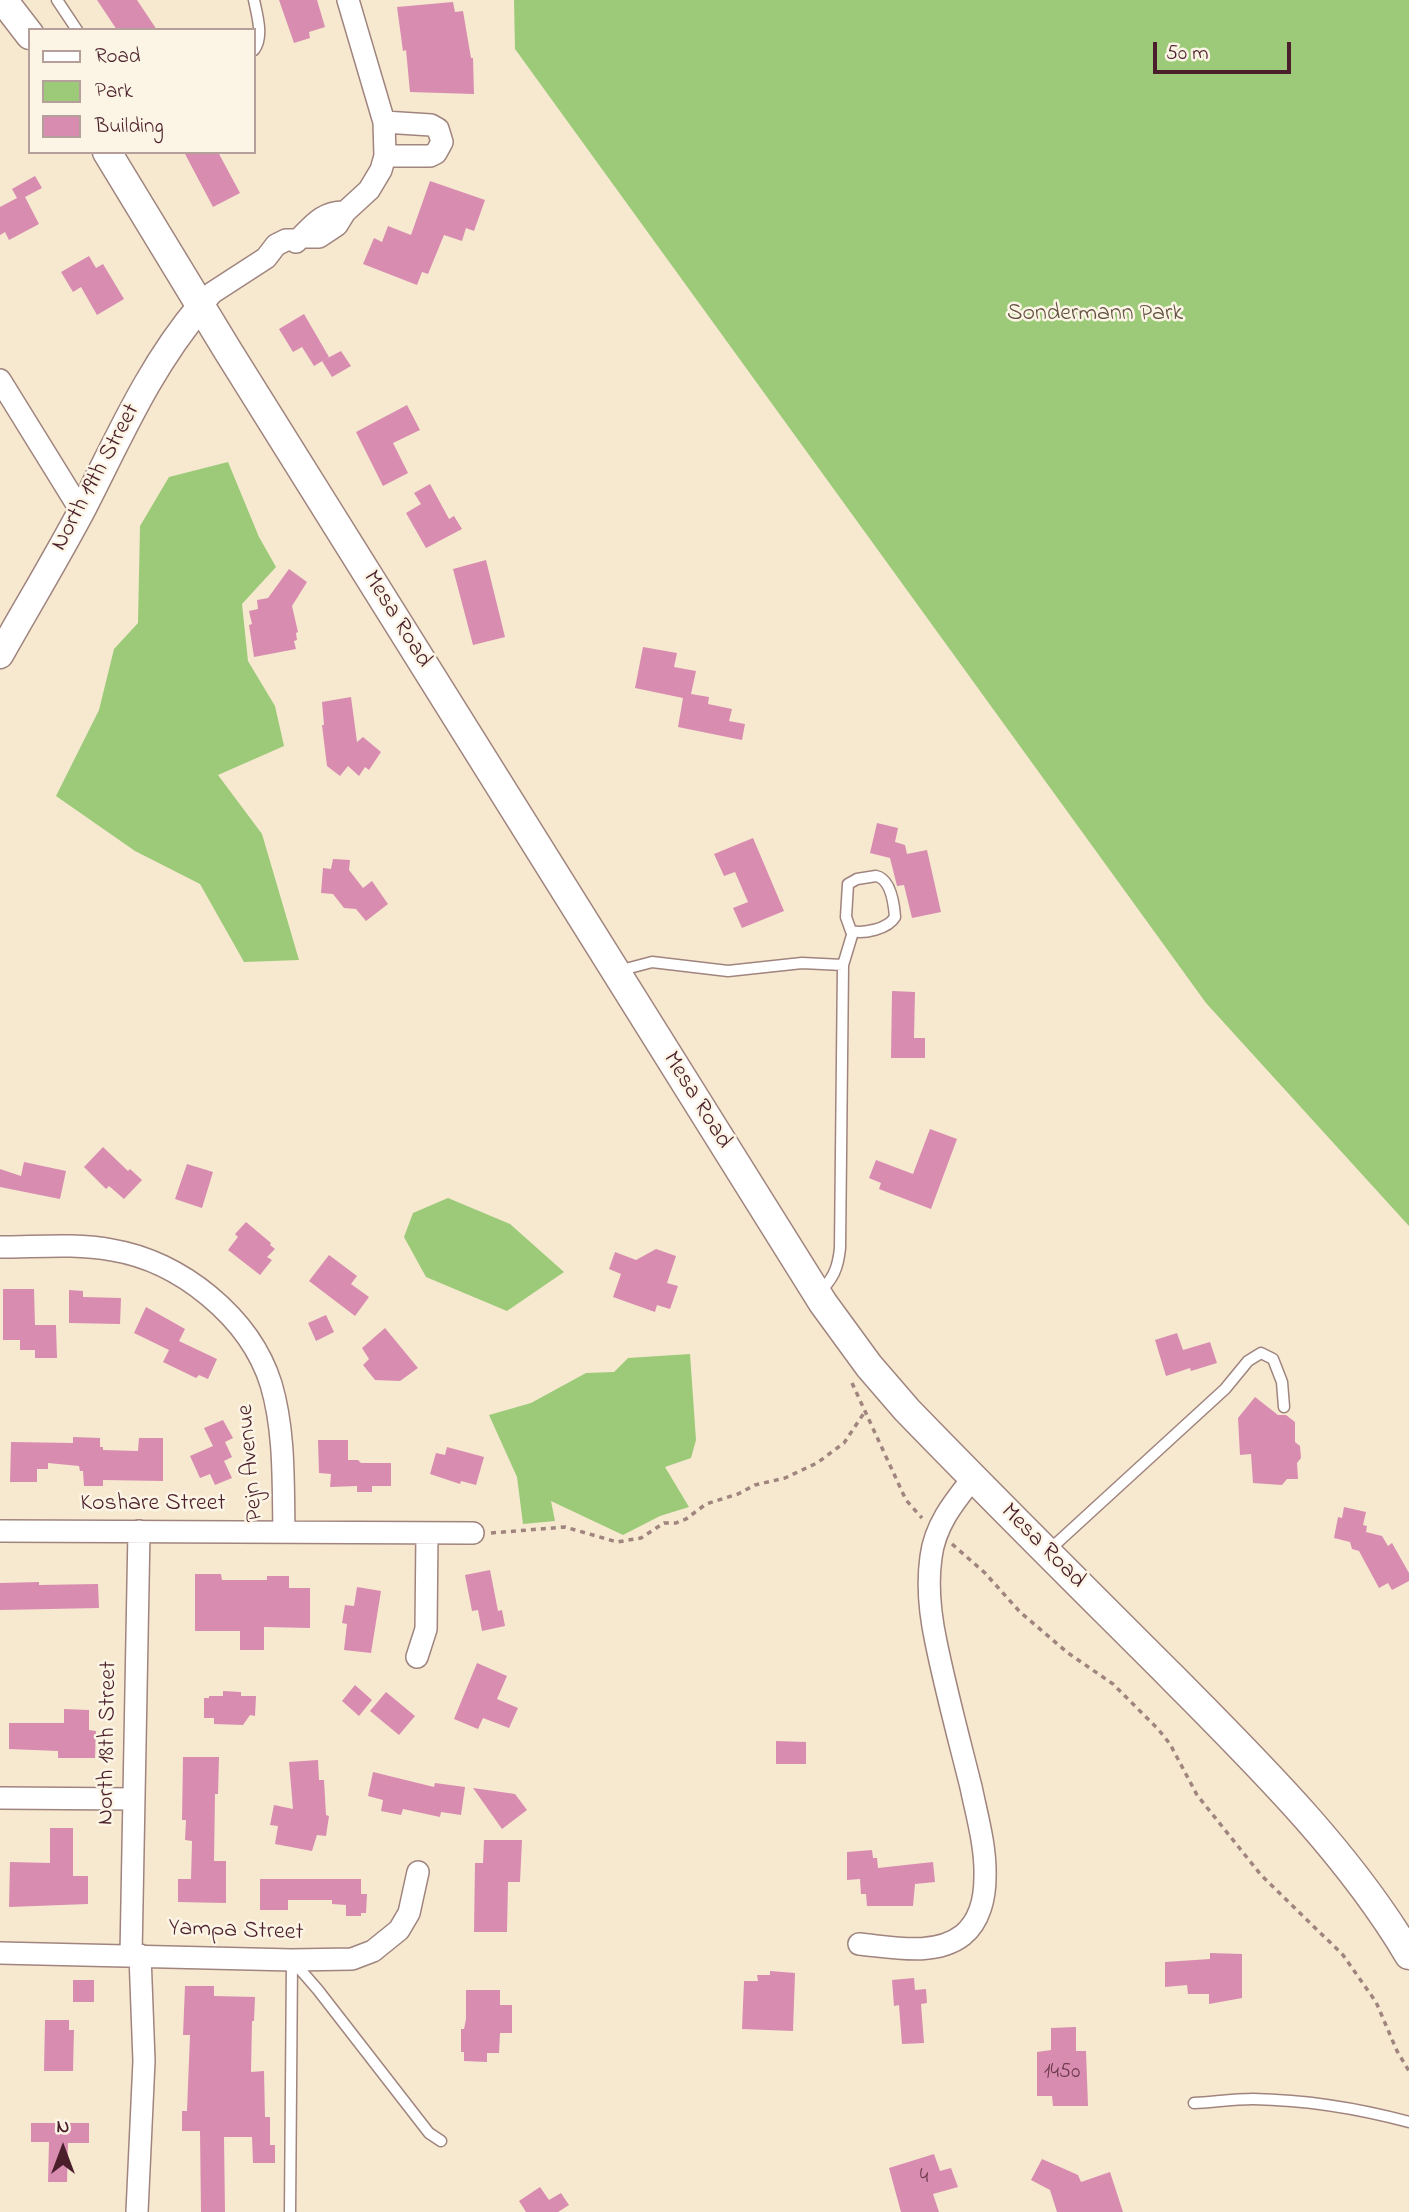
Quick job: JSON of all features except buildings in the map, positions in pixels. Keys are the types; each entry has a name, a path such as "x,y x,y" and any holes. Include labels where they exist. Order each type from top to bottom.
{"main road":[{"path":"3,0 28,32"},
{"name":"Mesa Road","path":"108,154 817,1294 906,1410 1221,1727 1312,1825 1378,1905 1409,1955"}],"street":[{"path":"201,306 218,289 266,258 276,245 300,238 326,214 345,212 369,190 381,170 385,156 384,122 348,0"},
{"path":"384,122 431,125 438,129 442,142 436,153 430,156 385,156"},
{"name":"North 19th Street","path":"0,655 81,511 152,375 169,347 201,306"},
{"path":"0,380 81,511"},
{"name":"Pejn Avenue","path":"0,1247 84,1247 111,1249 135,1255 183,1276 226,1310 244,1334 270,1382 282,1456 284,1532"},
{"path":"859,1944 920,1948 947,1943 962,1936 973,1924 983,1898 985,1866 978,1819 935,1640 929,1594 931,1554 938,1531 951,1507 973,1478"},
{"name":"Koshare Street","path":"0,1531 473,1533"},
{"name":"North 18th Street","path":"138,2212 144,2061 136,1955 134,1799 139,1531"},
{"path":"417,1657 426,1629 427,1533"},
{"path":"0,1798 134,1799"},
{"name":"Yampa Street","path":"0,1952 292,1961 352,1959 373,1951 386,1942 406,1921 418,1872"}],"lane":[{"path":"57,0 76,28"},
{"path":"254,0 259,36 256,47"},
{"path":"881,876 887,882 895,914 892,922 864,932 853,932 849,929 846,916 848,884 857,878 881,876"},
{"path":"817,1294 832,1280 836,1272 840,1248 843,965 853,932"},
{"path":"616,971 652,962 728,971 802,963 843,965"},
{"path":"1047,1552 1226,1389 1252,1357 1261,1353 1273,1359 1282,1382 1284,1407"},
{"path":"292,1961 318,1990 429,2133 440,2141"},
{"path":"290,2212 292,1961"},
{"path":"1194,2103 1250,2099 1306,2101 1362,2110 1409,2122"}],"path":[{"path":"473,1533 565,1527 617,1542 641,1538 664,1524 686,1519 706,1504 808,1468 844,1443 864,1413"}],"green space":[{"name":"Sondermann Park","path":"514,0 1409,0 1409,1226 1206,1003 515,49"},
{"path":"228,462 259,537 276,567 242,604 248,661 275,706 284,746 218,775 262,834 299,960 244,962 200,884 135,851 56,796 99,710 114,649 138,623 140,526 169,477"},
{"path":"448,1198 510,1224 564,1272 507,1311 426,1277 404,1237 413,1213"},
{"path":"690,1354 696,1440 691,1458 665,1467 689,1507 660,1516 623,1535 551,1501 555,1521 523,1524 517,1477 489,1415 531,1403 586,1373 614,1372 628,1358"}]}
